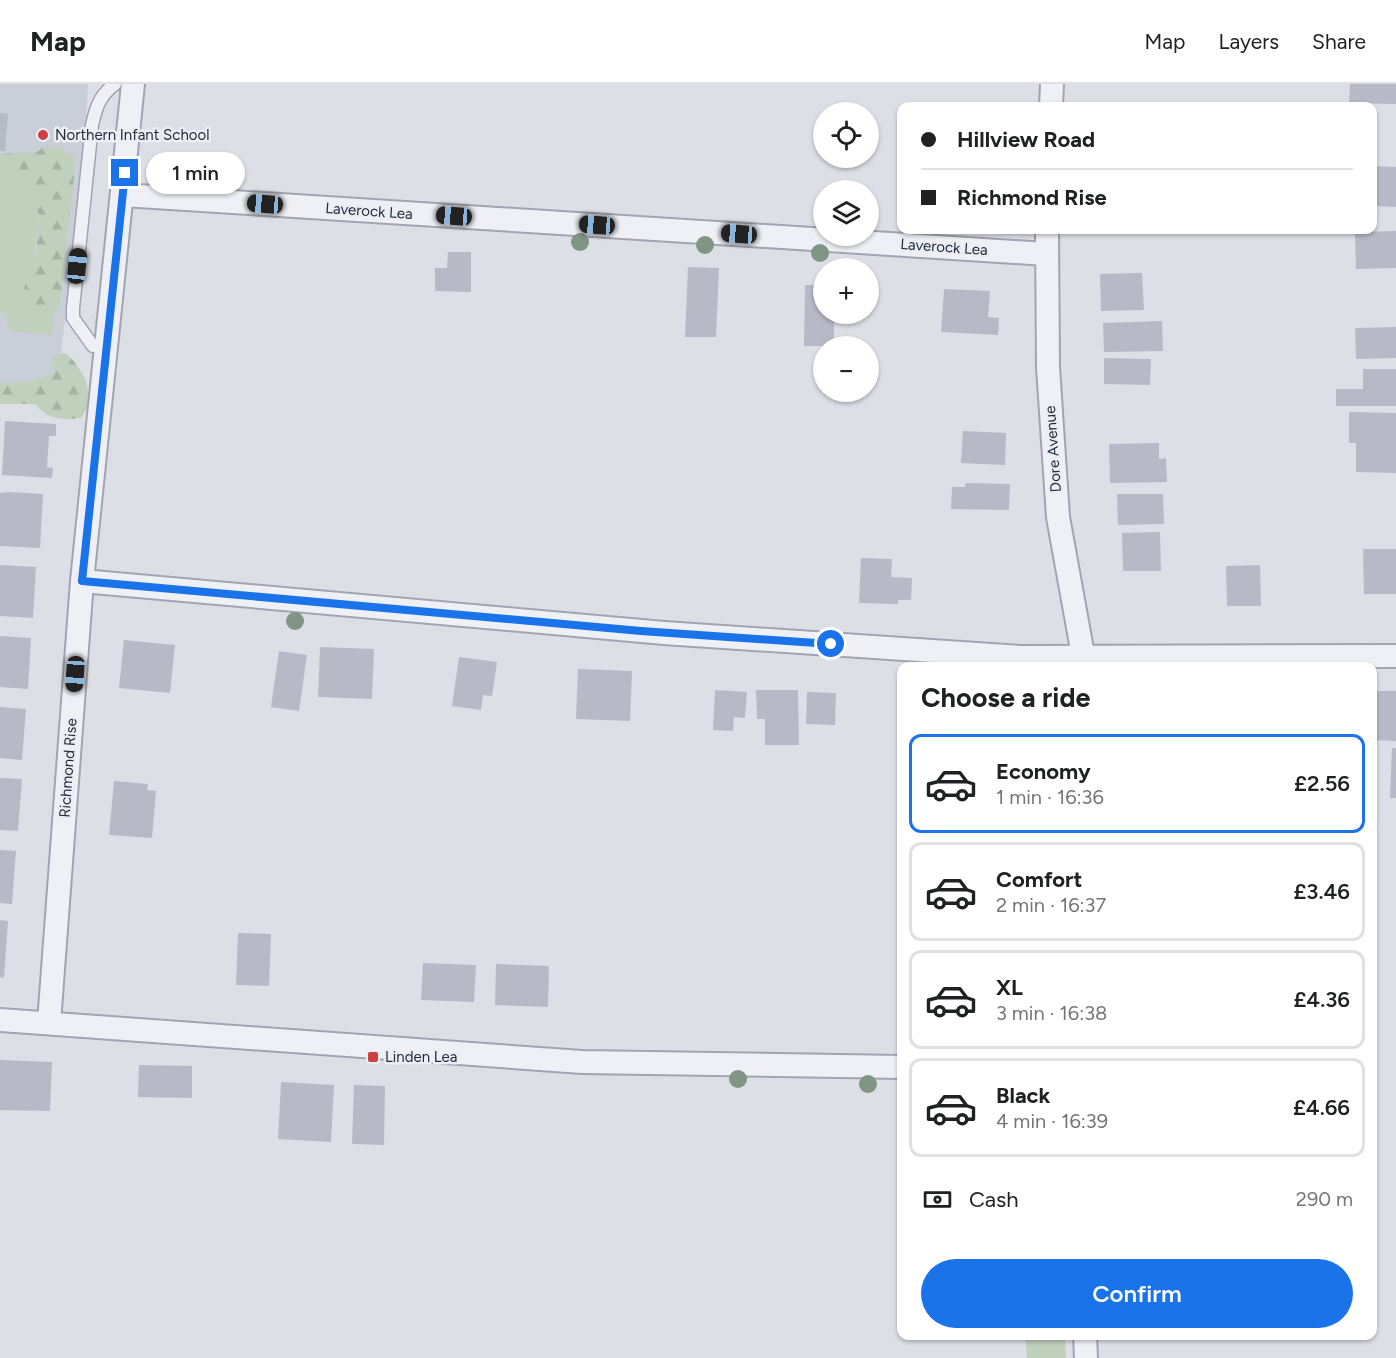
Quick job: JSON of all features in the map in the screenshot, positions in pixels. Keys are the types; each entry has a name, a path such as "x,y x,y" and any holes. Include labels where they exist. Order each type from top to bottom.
{"street":[{"name":"Richmond Rise","path":"49,1023 82,581 133,84"},
{"path":"1051,102 1052,84"},
{"name":"Laverock Lea","path":"123,195 1046,254"},
{"name":"Dore Avenue","path":"1047,234 1048,367 1058,517 1085,661"},
{"path":"82,581 676,634 1085,661 1396,656"},
{"path":"0,1020 582,1062 897,1067"},
{"path":"1086,1340 1086,1358"}],"lane":[{"path":"107,346 93,346 73,318 73,308 92,125 97,104 106,91 115,84"}],"shaded area":[{"path":"0,84 88,84 82,191 54,405 0,403"}],"green space":[{"path":"43,147 59,147 76,159 60,305 54,313 37,307 24,289 30,272 26,265 29,257 36,254 40,215 19,183 0,168 0,154 37,152"},
{"path":"0,168 19,183 40,215 30,272 37,307 54,313 52,335 9,331 6,314 0,311"},
{"path":"61,353 67,354 79,368 87,384 88,401 81,418 62,419 50,416 36,404 0,404 0,383 28,382 54,373 52,357"},
{"path":"1025,1340 1065,1340 1066,1358 1027,1358"}],"building":[{"path":"1350,84 1396,84 1396,104 1349,102"},
{"path":"0,113 8,114 5,151 0,151"},
{"path":"1377,166 1396,167 1396,207 1377,206"},
{"path":"1377,231 1396,231 1396,268 1356,269 1355,234 1377,234"},
{"path":"448,252 471,252 471,292 435,291 435,268 447,268"},
{"path":"688,267 719,268 716,337 685,337"},
{"path":"1142,273 1144,310 1101,311 1100,274"},
{"path":"805,285 813,285 813,324 834,324 834,336 813,336 813,346 804,346"},
{"path":"944,289 990,291 988,317 999,318 998,335 941,332"},
{"path":"1162,321 1163,351 1104,352 1103,323"},
{"path":"1396,327 1396,358 1356,359 1355,328"},
{"path":"1104,358 1151,359 1150,385 1104,384"},
{"path":"1363,369 1396,369 1396,406 1336,406 1336,389 1363,389"},
{"path":"1349,412 1396,413 1396,473 1356,472 1356,443 1349,443"},
{"path":"5,421 56,424 56,436 49,436 47,467 53,468 52,478 2,475"},
{"path":"963,431 1006,433 1005,465 961,463"},
{"path":"1159,443 1159,459 1166,458 1167,482 1110,483 1109,444"},
{"path":"966,483 1010,484 1009,510 951,509 952,487 965,487"},
{"path":"0,493 43,494 40,548 0,546"},
{"path":"1117,494 1163,494 1164,524 1118,525"},
{"path":"1160,532 1161,571 1123,571 1122,533"},
{"path":"1363,549 1396,549 1396,594 1364,594"},
{"path":"861,558 892,559 891,577 912,578 911,600 898,600 898,604 859,603"},
{"path":"0,565 36,567 33,618 0,616"},
{"path":"1260,565 1261,606 1227,606 1226,566"},
{"path":"0,636 31,638 28,689 0,687"},
{"path":"124,640 175,645 170,693 119,688"},
{"path":"320,647 374,649 372,699 318,697"},
{"path":"279,651 307,655 299,711 271,707"},
{"path":"459,657 497,662 492,696 483,695 481,710 452,706"},
{"path":"578,669 632,671 630,721 576,719"},
{"path":"715,690 747,692 745,718 734,717 733,731 713,730"},
{"path":"756,690 798,690 799,745 765,745 765,719 757,719"},
{"path":"1377,691 1396,691 1396,741 1377,740"},
{"path":"807,692 836,693 835,725 806,724"},
{"path":"0,707 26,709 22,760 0,758"},
{"path":"1392,748 1396,748 1396,798 1390,798"},
{"path":"0,778 22,779 18,831 0,830"},
{"path":"114,781 148,784 147,790 156,791 152,838 109,835"},
{"path":"0,850 16,851 12,904 0,903"},
{"path":"0,920 8,921 4,978 0,977"},
{"path":"238,933 271,934 269,986 236,985"},
{"path":"423,963 476,965 474,1002 421,1000"},
{"path":"496,964 549,966 548,1007 495,1005"},
{"path":"0,1060 52,1062 50,1111 0,1110"},
{"path":"139,1065 192,1066 192,1098 138,1097"},
{"path":"281,1082 334,1085 331,1142 278,1139"},
{"path":"354,1085 385,1086 384,1145 352,1144"}],"place":[{"name":"Northern Infant School","path":"43,135"},
{"name":"Linden Lea","path":"373,1057"}],"route":[{"path":"125,173 82,581 641,631 831,644"}]}
